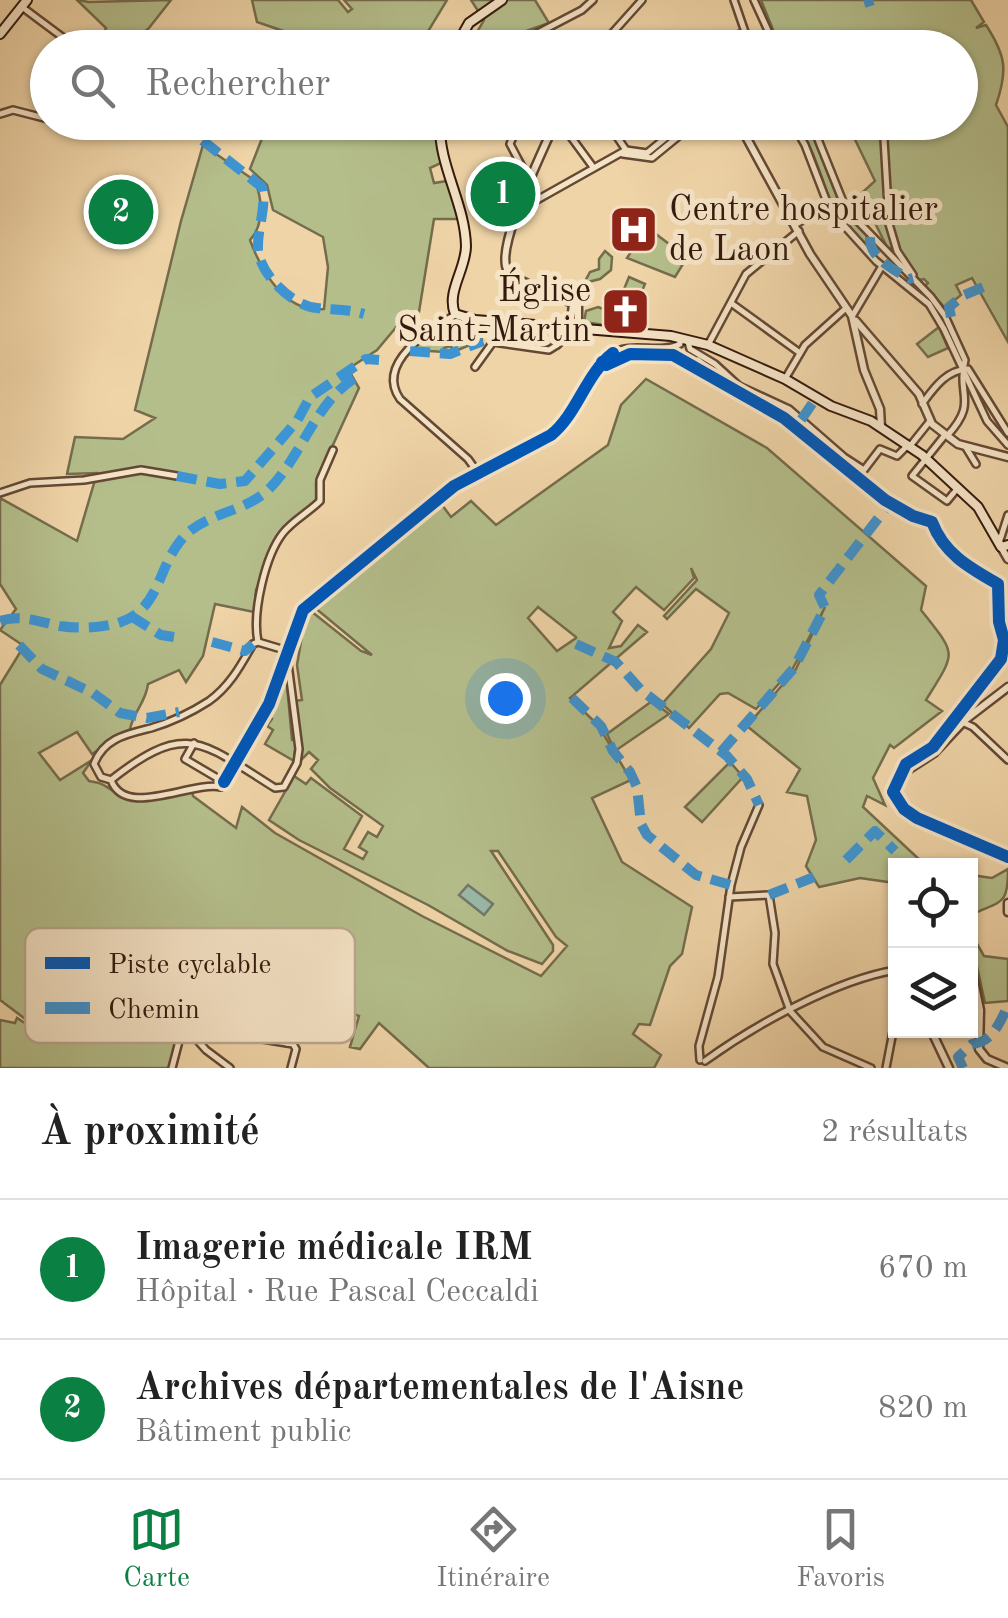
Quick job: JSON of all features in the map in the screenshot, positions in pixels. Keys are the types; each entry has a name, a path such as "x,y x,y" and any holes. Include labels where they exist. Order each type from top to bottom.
{"main road":[{"path":"464,30 468,23 502,0"},
{"path":"0,34 25,4"},
{"path":"441,140 466,248 452,299 455,314 475,320 708,344 785,379 831,406 882,427 958,487 982,511 1003,544"}],"street":[{"path":"544,30 593,0"},
{"path":"615,30 642,0"},
{"path":"734,0 744,30"},
{"path":"754,0 768,30"},
{"path":"25,4 56,30"},
{"path":"0,114 13,110 30,114"},
{"path":"512,140 510,144 530,182"},
{"path":"475,367 493,342 549,350 571,329 573,304 512,274 506,268 504,252 549,140"},
{"path":"571,140 592,167"},
{"path":"617,140 625,153"},
{"path":"522,203 528,205 592,167 625,153 647,152 666,140"},
{"path":"748,140 844,309 919,394 930,421 965,446 1008,458"},
{"path":"802,140 828,206 882,266 929,304 987,421 1008,444"},
{"path":"818,140 846,209 945,316 965,360 961,370 967,399 964,412 912,476 946,502 958,487"},
{"path":"883,140 890,224 897,251 913,278"},
{"path":"708,344 754,265 828,206"},
{"path":"882,266 852,316 882,427"},
{"path":"731,303 800,353"},
{"path":"785,379 800,353 844,309"},
{"path":"455,314 416,338 395,372 393,385 396,394 478,473"},
{"path":"682,340 739,386 789,408 864,470 880,449 897,456 930,421"},
{"path":"222,785 270,704 300,614 307,606 454,486 551,436 565,424 602,362 623,349 672,348 682,340"},
{"path":"682,340 734,390"},
{"path":"602,362 606,365 630,354 673,355 784,418 844,470 890,503 932,522 950,553 998,584 999,622 1004,640 1002,659 933,747 906,764 893,792 904,810 925,822 1008,856"},
{"path":"922,404 940,381 961,370 972,372 1008,433"},
{"path":"965,446 976,464"},
{"path":"111,780 96,771 94,764 100,751 127,732 160,724 212,699 233,679 258,642 259,590 284,532 320,501 320,480 333,450"},
{"path":"0,493 30,483 84,480 142,470 177,476"},
{"path":"1008,515 1003,544 1008,559"},
{"path":"258,642 288,650"},
{"path":"111,780 152,749 194,743 276,788 284,787 299,749 288,664 284,661"},
{"path":"900,776 934,753 962,722 1008,686"},
{"path":"973,727 972,721 980,710"},
{"path":"962,722 973,727 1008,760"},
{"path":"194,743 185,759 222,785"},
{"path":"111,780 112,787 122,794 139,799 194,786 222,785"},
{"path":"759,806 742,847 729,897 718,977 699,1046 705,1064 749,1029 864,978 888,972"},
{"path":"729,897 766,894 772,900 774,964 790,1012 823,1047 871,1068"},
{"path":"1008,904 1008,912"},
{"path":"978,1000 979,1049 986,1059 1008,1068"},
{"path":"886,1068 892,1038"},
{"path":"935,1038 949,1068"},
{"path":"172,1068 178,1043"},
{"path":"203,1043 230,1068"},
{"path":"287,1043 296,1050 291,1068"}],"green space":[{"path":"77,0 171,0 147,30 106,28"},
{"path":"252,0 338,0 348,12 352,9 344,0 447,0 429,30 281,30 257,22"},
{"path":"471,0 535,0 549,23 529,30 478,30 484,20"},
{"path":"761,0 971,0 984,22 976,28 986,25 1003,64 996,105 1008,127 1008,342 972,278 956,285 961,295 945,308 925,286 928,283 919,280 897,247 888,203 886,140 978,140 978,30 773,30"},
{"path":"261,140 438,140 441,163 430,168 434,183 447,181 460,219 434,219 418,318 398,325 377,350 348,369 359,388 316,482 316,500 282,530 256,590 254,612 215,604 203,656 186,682 179,670 148,684 130,729 92,754 77,732 39,753 60,780 92,760 83,773 89,781 125,798 150,800 192,789 193,796 236,828 242,807 275,833 422,916 541,976 567,946 556,937 498,851 491,851 553,945 553,951 542,964 508,951 428,905 299,840 269,820 294,776 306,784 311,778 362,816 344,849 363,859 367,852 359,847 368,832 377,837 383,826 330,788 311,769 318,760 309,752 302,759 295,701 302,700 297,665 304,624 299,622 307,608 361,651 372,655 314,607 442,505 451,517 471,501 496,525 608,445 621,405 646,379 767,448 926,586 921,610 949,654 926,700 942,711 894,748 890,745 873,778 885,805 867,796 863,807 918,858 888,858 888,882 860,878 819,887 806,866 816,840 807,796 787,792 800,769 747,726 796,669 825,607 793,668 756,709 728,693 720,694 689,728 662,704 711,649 729,613 696,589 667,619 664,616 697,580 691,568 694,578 664,610 636,587 613,612 622,621 609,648 621,646 638,625 647,632 570,698 598,725 631,780 592,798 622,862 692,907 682,954 670,966 650,1025 639,1024 633,1034 661,1055 654,1068 429,1068 379,1023 360,1049 350,1047 355,1043 359,1016 355,1015 355,928 25,928 25,1019 0,1000 0,685 24,646 0,630 16,609 0,584 0,498 77,541 97,473 67,474 75,437 123,439 155,418 135,410 203,145 254,180 261,211 250,240 276,288 298,305 324,309 328,267 323,237 273,210 267,185 250,169","holes":["538,607 576,637 557,651 528,618"]},
{"path":"806,140 815,140 841,207 867,236 872,253 833,207"},
{"path":"855,140 883,140 894,247 888,249 874,221 864,220 853,201 875,181"},
{"path":"652,231 669,244 683,264 675,277 627,258 640,238"},
{"path":"605,251 612,257 611,270 600,279 584,283 590,272 599,269 599,259"},
{"path":"629,277 645,284 636,305 620,299"},
{"path":"598,307 618,315 618,327 584,322 586,311"},
{"path":"453,322 478,323 482,340 453,352 451,346 444,348 444,352 414,350 418,341"},
{"path":"939,327 948,348 928,357 917,344"},
{"path":"286,674 292,740 296,740 294,761 265,744 273,730 267,726 272,719 268,715 275,708 281,694 277,692"},
{"path":"652,701 669,714 615,751 607,734"},
{"path":"730,762 743,777 702,822 685,807"},
{"path":"1008,869 1007,890 996,904 978,912 978,876 992,878"},
{"path":"978,945 984,956 1008,959 1008,1001 985,1003 978,971"},
{"path":"17,1018 25,1023 25,1043 177,1043 169,1068 0,1068 0,1020 15,1023"}],"shaded area":[{"path":"468,885 493,904 484,915 459,895"}],"marked path":[{"path":"864,3 873,0"},
{"path":"202,140 262,187 258,250 265,269 279,287 307,306 364,314"},
{"path":"870,237 873,251 883,262 913,278"},
{"path":"951,317 949,307 964,295 991,284"},
{"path":"410,351 450,354 483,341"},
{"path":"177,476 220,484 245,481 297,421 310,397 366,359 379,360"},
{"path":"0,621 22,618 67,627 90,627 114,624 133,616 150,599 171,555 187,534 268,490 330,400 357,377"},
{"path":"801,420 816,398"},
{"path":"721,752 794,668 825,608 819,595 890,503"},
{"path":"131,616 161,635 174,637"},
{"path":"212,642 245,651 253,644"},
{"path":"576,644 616,662 641,690 727,756 747,779 759,805"},
{"path":"19,645 42,669 93,693 120,713 147,718 179,712"},
{"path":"572,698 601,726 613,751 630,772 647,835 696,875 731,885"},
{"path":"846,860 875,831 895,851"},
{"path":"769,895 814,877"},
{"path":"963,1068 958,1057 972,1044 991,1035 1008,1005"}],"cycle path":[{"path":"224,782 269,704 303,610 454,486 551,435 613,353"},
{"path":"602,362 606,365 630,354 673,355 784,418 885,500 932,522 951,551 998,584 999,622 1004,640 1001,659 933,747 906,764 893,792 904,809 917,818 1008,857"}],"place":[{"name":"Imagerie médicale IRM","path":"503,194"},
{"name":"Archives départementales de l'Aisne","path":"121,212"},
{"name":"Centre hospitalier de Laon","path":"634,230"},
{"name":"Église Saint-Martin","path":"626,311"}]}
